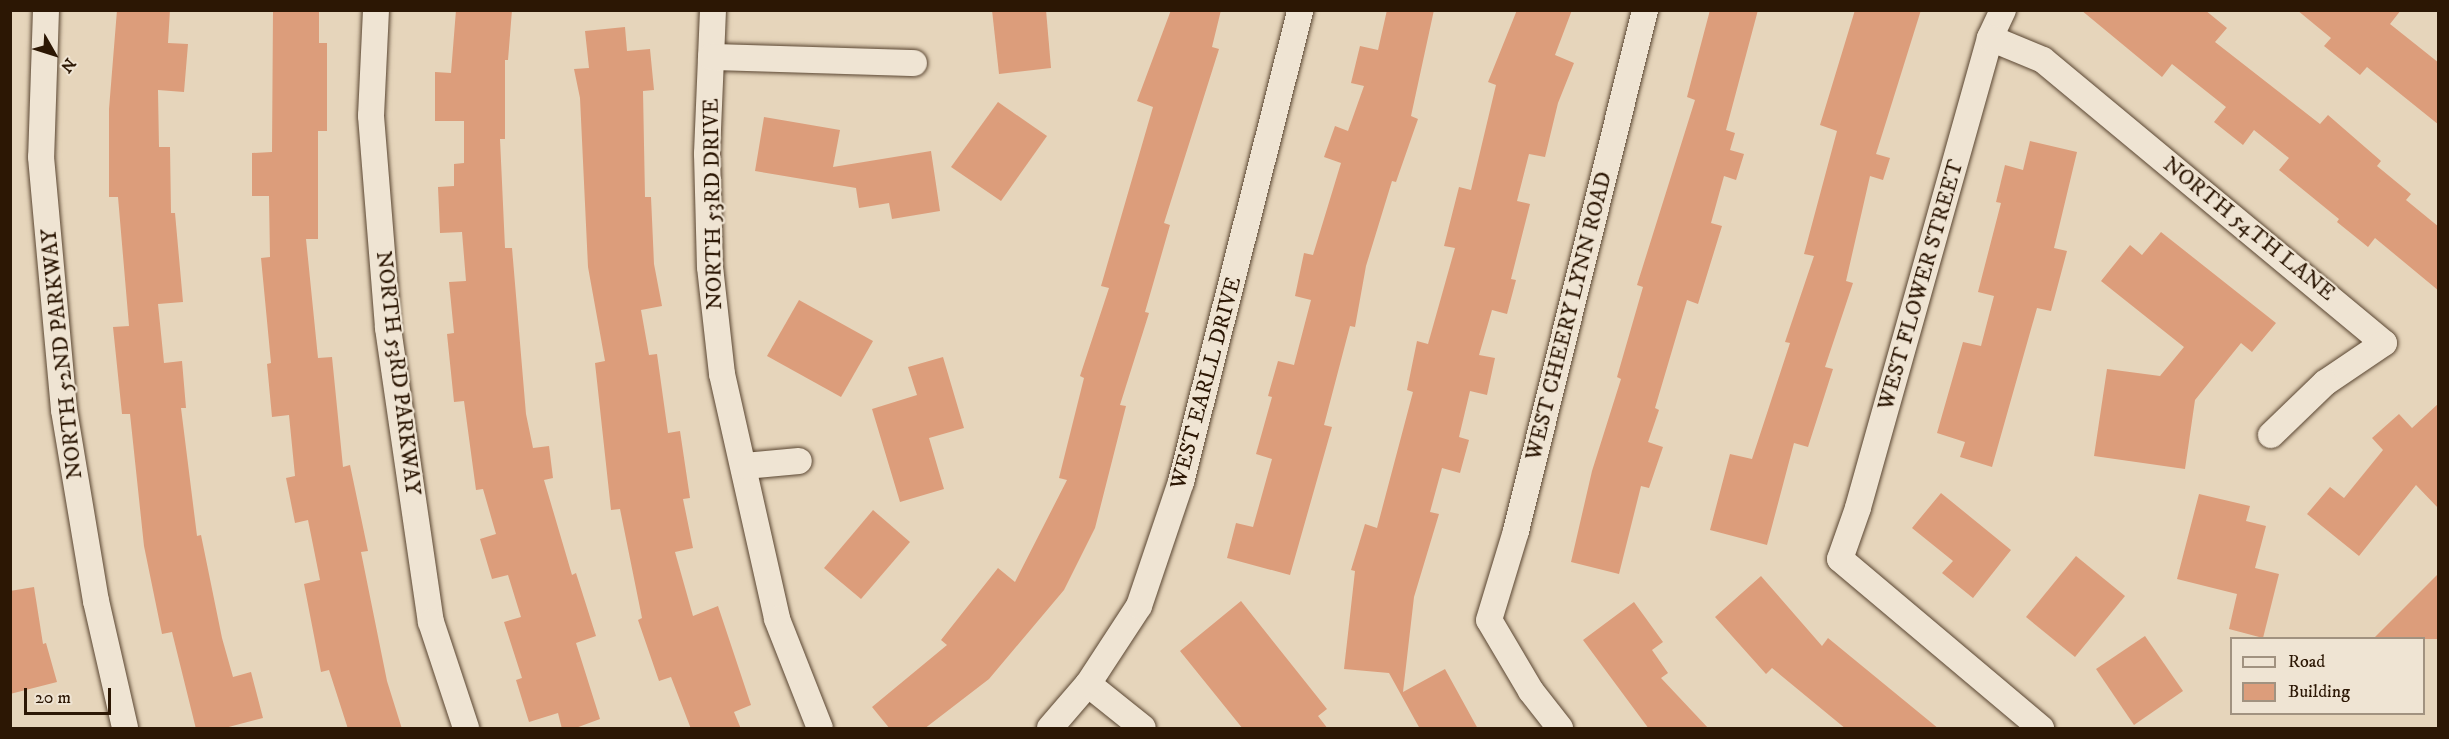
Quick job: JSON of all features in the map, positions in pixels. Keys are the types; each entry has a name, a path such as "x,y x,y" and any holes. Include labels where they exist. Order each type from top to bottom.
{"street":[{"name":"NORTH 52ND PARKWAY","path":"46,10 41,157 64,410 96,601 125,729"},
{"name":"NORTH 53RD PARKWAY","path":"376,10 371,116 388,328 431,622 466,729"},
{"name":"NORTH 53RD DRIVE","path":"713,10 707,154 710,267 722,374 745,466 777,619 820,729"},
{"name":"WEST EARLL DRIVE","path":"1050,729 1088,684 1139,606 1181,482 1300,10"},
{"name":"WEST CHEERY LYNN ROAD","path":"1560,729 1531,691 1489,620 1516,531 1645,10"},
{"name":"WEST FLOWER STREET","path":"2003,10 1990,38 1858,508 1839,559 2041,729"},
{"name":"NORTH 54TH LANE","path":"1990,38 2043,60 2384,343 2325,383 2271,435"},
{"path":"711,57 914,63"},
{"path":"745,466 799,461"},
{"path":"1088,684 1143,729"}],"building":[{"path":"117,10 170,10 168,43 188,44 184,92 158,90 159,147 170,147 171,213 175,213 183,302 158,304 164,363 182,361 186,408 181,408 197,536 201,535 222,638 233,677 251,672 263,718 221,729 196,729 172,632 162,634 144,546 130,414 122,414 113,327 129,326 118,197 109,197 109,109"},
{"path":"273,10 319,10 319,43 327,43 327,131 318,131 318,239 306,239 318,358 332,357 343,467 350,465 368,551 361,552 387,681 402,729 348,729 329,670 321,672 304,584 320,580 308,520 295,523 286,478 295,476 289,415 272,417 267,364 271,363 261,258 270,257 269,196 252,196 252,153 272,152"},
{"path":"456,10 512,10 508,60 505,60 505,139 500,139 505,248 512,248 526,414 533,448 549,446 553,478 544,480 572,575 576,573 596,636 576,643 600,719 573,729 562,729 558,713 529,722 516,680 522,678 504,622 521,617 508,575 492,579 480,539 496,534 483,489 476,490 464,401 454,402 447,334 454,333 449,282 466,281 462,232 440,233 438,187 454,186 454,164 464,163 464,121 435,121 435,72 451,73"},
{"path":"992,10 1046,10 1051,68 999,74"},
{"path":"1171,10 1221,10 1212,47 1219,49 1164,223 1170,225 1145,312 1149,313 1120,405 1126,406 1095,528 1064,590 989,679 924,729 890,729 872,707 947,645 941,640 998,568 1015,582 1067,480 1059,478 1084,378 1080,376 1109,288 1101,286 1153,107 1137,101"},
{"path":"1387,10 1434,10 1411,116 1418,119 1396,182 1392,181 1366,266 1355,327 1350,326 1324,425 1332,427 1290,575 1227,558 1236,523 1253,527 1272,459 1256,454 1272,397 1268,396 1278,361 1294,365 1311,300 1295,296 1304,253 1313,255 1341,163 1324,157 1335,126 1348,131 1364,86 1351,83 1360,46 1378,50"},
{"path":"1517,10 1572,10 1555,55 1574,63 1558,103 1545,157 1529,154 1517,201 1530,204 1511,279 1516,280 1507,314 1492,310 1479,355 1495,358 1487,395 1470,391 1459,437 1469,440 1460,473 1442,468 1430,512 1439,514 1414,597 1403,692 1445,669 1478,729 1420,729 1389,673 1344,669 1355,571 1351,570 1365,524 1377,528 1413,392 1407,390 1417,341 1428,344 1455,248 1444,246 1459,187 1471,190 1496,85 1488,82"},
{"path":"1710,10 1758,10 1726,130 1735,133 1730,150 1744,154 1736,180 1724,176 1711,223 1722,226 1698,304 1687,300 1655,408 1659,410 1648,442 1663,447 1649,488 1641,486 1619,574 1571,562 1592,471 1621,379 1617,377 1643,287 1637,285 1695,100 1687,97"},
{"path":"1855,10 1921,10 1876,154 1890,158 1883,180 1870,176 1846,281 1853,283 1825,367 1833,369 1808,447 1794,443 1767,545 1710,530 1730,454 1752,459 1790,343 1785,342 1814,256 1804,254 1837,131 1820,125"},
{"path":"2081,10 2205,10 2227,28 2215,42 2320,124 2328,115 2381,161 2377,166 2411,194 2406,200 2439,227 2439,291 2375,238 2368,247 2337,222 2339,219 2279,170 2289,158 2254,130 2243,145 2214,122 2226,107 2172,64 2162,77"},
{"path":"2297,10 2401,10 2390,24 2439,63 2439,125 2367,67 2360,75 2324,46 2331,38"},
{"path":"625,27 627,51 650,49 654,90 643,91 645,197 651,197 654,264 662,306 641,310 649,355 657,354 668,433 680,431 690,498 683,499 693,548 675,552 693,616 718,606 751,705 734,712 741,729 691,729 671,677 659,681 638,620 642,618 620,509 611,510 595,363 605,361 588,267 580,98 574,69 589,68 585,31"},
{"path":"998,102 1047,136 1001,201 951,167"},
{"path":"764,117 840,130 833,167 931,151 940,211 892,219 889,203 859,208 856,188 755,171"},
{"path":"2030,141 2077,152 2054,248 2067,251 2051,311 2037,308 1992,467 1960,457 1965,442 1937,433 1963,342 1981,346 1994,296 1978,292 2001,203 1996,202 2005,165 2023,170"},
{"path":"2161,232 2276,323 2252,352 2241,343 2195,400 2185,469 2094,456 2107,369 2160,376 2184,347 2101,281 2130,245 2142,255"},
{"path":"799,300 873,341 841,397 767,356"},
{"path":"943,357 964,428 929,438 944,489 900,502 872,409 917,395 908,367"},
{"path":"2439,403 2439,509 2416,485 2359,556 2307,514 2330,487 2344,498 2383,450 2372,438 2399,414 2412,428"},
{"path":"1941,493 2011,550 1973,598 1942,573 1953,561 1912,528"},
{"path":"2199,494 2250,506 2246,521 2266,526 2255,568 2279,574 2263,637 2229,629 2237,594 2177,579"},
{"path":"873,510 910,542 861,599 824,568"},
{"path":"2076,556 2125,596 2075,657 2026,617"},
{"path":"2439,573 2439,639 2375,637"},
{"path":"1761,576 1822,646 1828,638 1939,729 1846,729 1772,668 1766,674 1715,617"},
{"path":"34,587 43,644 46,643 57,682 10,694 10,591"},
{"path":"1241,601 1327,709 1318,716 1328,729 1243,729 1180,651"},
{"path":"1634,602 1663,642 1652,650 1668,673 1661,678 1709,729 1649,729 1583,640"},
{"path":"2145,636 2183,691 2134,725 2096,669"}]}
